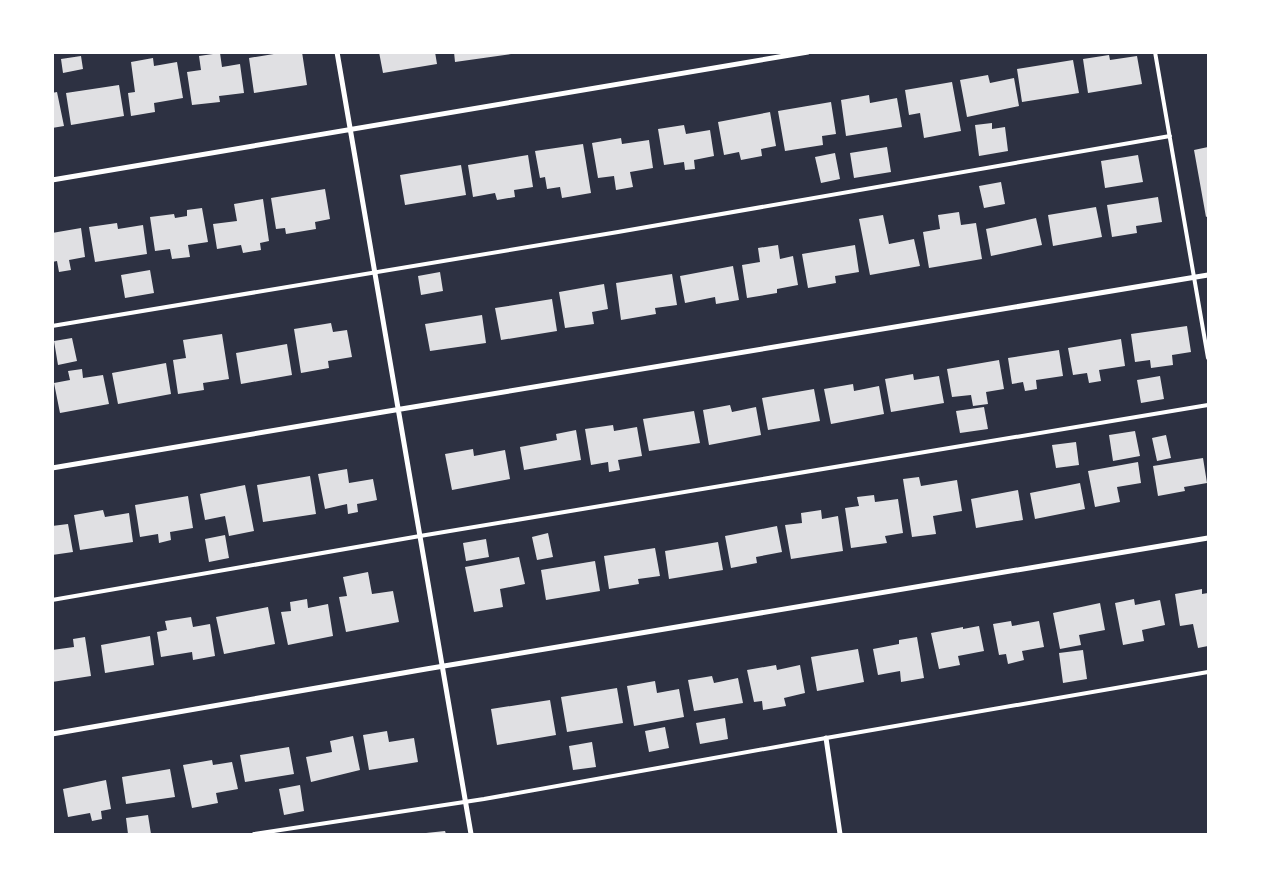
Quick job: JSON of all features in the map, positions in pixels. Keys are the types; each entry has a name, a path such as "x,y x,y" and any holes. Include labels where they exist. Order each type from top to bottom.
{"street":[{"path":"337,52 471,834"},
{"path":"52,180 808,52"},
{"path":"52,468 1208,275"},
{"path":"52,734 1208,538"},
{"path":"826,738 840,834"}],"lane":[{"path":"1155,52 1208,358"},
{"path":"52,326 618,232 1170,136"},
{"path":"52,600 420,536 1208,406"},
{"path":"254,834 465,802 1208,672"}],"building":[{"path":"286,52 302,52 307,85 254,93 249,58"},
{"path":"379,52 435,52 437,64 383,73"},
{"path":"454,52 511,52 511,54 455,62"},
{"path":"220,53 222,67 240,64 244,93 219,96 220,102 192,105 187,72 201,70 199,56"},
{"path":"1109,55 1110,60 1137,56 1142,84 1088,93 1083,59"},
{"path":"81,56 83,69 63,73 61,59"},
{"path":"153,58 154,66 177,62 183,98 154,103 155,112 131,116 128,93 135,92 131,62"},
{"path":"1073,60 1079,93 1022,102 1017,69"},
{"path":"988,75 990,83 1014,78 1019,106 967,117 960,80"},
{"path":"952,82 961,131 924,138 920,113 909,115 905,90"},
{"path":"119,85 124,116 71,125 66,93"},
{"path":"57,92 64,126 52,128 52,93"},
{"path":"869,95 870,103 897,98 902,127 846,136 841,100"},
{"path":"831,102 836,134 822,136 823,145 785,151 778,111"},
{"path":"770,112 776,146 761,149 762,156 741,160 739,152 724,155 718,122"},
{"path":"992,123 992,129 1005,127 1008,151 979,156 975,125"},
{"path":"684,125 686,134 710,130 714,156 694,160 695,169 685,170 684,162 664,165 658,129"},
{"path":"621,138 622,144 649,140 653,168 630,172 633,187 616,190 614,176 598,178 592,143"},
{"path":"583,144 591,193 562,198 560,187 547,189 545,177 540,178 535,151"},
{"path":"887,147 891,172 854,178 850,153"},
{"path":"1208,147 1208,216 1206,217 1194,150"},
{"path":"835,153 840,179 821,183 815,157"},
{"path":"528,155 533,187 514,190 515,197 497,200 495,193 473,197 468,165"},
{"path":"1138,155 1143,182 1105,188 1101,161"},
{"path":"461,165 466,195 405,205 400,175"},
{"path":"1001,182 1005,204 984,208 979,186"},
{"path":"325,189 330,219 315,222 316,229 286,234 285,228 276,229 271,198"},
{"path":"1158,197 1162,222 1136,226 1137,233 1112,237 1107,205"},
{"path":"263,199 269,241 260,243 261,250 243,253 241,245 217,249 213,224 237,221 234,204"},
{"path":"1096,207 1102,237 1053,246 1048,215"},
{"path":"202,208 208,242 188,245 190,257 172,259 170,249 155,251 150,217 174,214 175,218 187,216 187,210"},
{"path":"959,212 961,225 976,223 982,259 929,268 923,232 940,229 938,215"},
{"path":"883,215 889,244 914,239 920,266 870,275 859,219"},
{"path":"1036,218 1042,245 991,256 986,229"},
{"path":"117,223 118,229 143,225 147,254 95,262 89,227"},
{"path":"81,228 85,257 69,260 71,270 59,272 57,261 52,262 52,233"},
{"path":"778,245 780,259 793,256 798,285 777,289 777,293 747,298 742,265 760,262 758,248"},
{"path":"855,245 859,272 835,276 836,283 808,288 802,254"},
{"path":"733,266 739,300 716,304 715,297 685,303 680,276"},
{"path":"150,270 154,293 125,298 121,275"},
{"path":"440,272 443,291 421,295 418,276"},
{"path":"672,274 677,305 655,308 656,314 621,320 616,283"},
{"path":"604,284 608,309 592,312 594,324 565,328 559,292"},
{"path":"552,299 557,331 501,340 495,308"},
{"path":"482,315 486,343 430,351 425,324"},
{"path":"331,323 333,332 347,330 352,357 328,361 329,368 301,373 294,329"},
{"path":"1187,326 1191,352 1172,355 1173,365 1151,368 1150,360 1135,362 1131,334"},
{"path":"222,334 229,379 203,383 204,390 178,394 173,360 186,358 183,340"},
{"path":"72,338 77,361 58,365 54,341"},
{"path":"1121,339 1125,366 1099,370 1101,381 1089,383 1087,373 1073,375 1068,348"},
{"path":"287,344 292,375 241,384 236,353"},
{"path":"1059,350 1063,376 1036,380 1037,389 1025,391 1023,382 1012,384 1008,358"},
{"path":"999,360 1004,389 986,392 988,404 973,406 971,395 952,397 947,369"},
{"path":"166,363 171,394 118,404 112,373"},
{"path":"82,369 83,378 103,375 109,404 60,413 54,383 70,380 68,371"},
{"path":"913,374 914,380 939,376 944,403 891,412 885,379"},
{"path":"1160,376 1164,399 1141,403 1137,380"},
{"path":"853,384 854,391 879,386 884,414 831,424 824,389"},
{"path":"814,389 820,421 768,430 762,398"},
{"path":"730,405 732,412 756,407 761,435 709,445 703,410"},
{"path":"984,407 988,429 960,433 956,411"},
{"path":"694,411 700,443 649,451 643,419"},
{"path":"613,425 614,431 637,427 642,456 618,460 620,470 609,472 608,462 591,465 585,429"},
{"path":"576,430 581,460 524,470 520,447 557,440 556,434"},
{"path":"1135,431 1140,456 1113,461 1109,435"},
{"path":"1166,435 1171,458 1157,461 1152,438"},
{"path":"1076,442 1079,465 1056,468 1052,445"},
{"path":"473,449 474,456 505,450 510,479 452,490 445,454"},
{"path":"1203,458 1207,483 1184,487 1185,491 1158,496 1153,466"},
{"path":"1138,462 1141,483 1117,487 1120,502 1095,507 1088,471"},
{"path":"347,469 349,483 373,479 377,500 357,504 358,512 348,514 347,504 325,509 318,474"},
{"path":"310,476 316,514 263,522 257,485"},
{"path":"919,477 921,486 957,480 962,511 933,516 936,534 912,537 903,479"},
{"path":"1080,483 1085,509 1035,519 1030,493"},
{"path":"245,485 254,531 229,536 225,516 205,520 200,494"},
{"path":"1018,490 1023,520 976,528 971,499"},
{"path":"874,495 875,502 898,499 903,533 885,536 887,543 851,548 845,508 859,506 857,497"},
{"path":"188,496 193,528 170,532 171,540 159,543 158,534 140,537 135,505"},
{"path":"103,510 105,517 129,513 133,542 80,550 74,515"},
{"path":"821,510 822,519 838,516 843,551 791,559 785,525 802,523 801,513"},
{"path":"68,524 73,552 52,555 52,526"},
{"path":"777,526 782,552 756,557 757,563 731,568 725,536"},
{"path":"548,533 553,557 537,560 532,537"},
{"path":"225,535 229,558 209,562 205,539"},
{"path":"486,539 489,557 466,561 463,543"},
{"path":"718,542 723,570 669,579 665,551"},
{"path":"655,548 660,576 638,579 639,584 609,589 604,556"},
{"path":"519,557 525,584 500,589 503,607 474,612 465,567"},
{"path":"595,561 600,591 546,600 541,570"},
{"path":"368,572 372,594 393,591 399,622 346,632 339,597 347,596 343,577"},
{"path":"1202,589 1202,594 1208,593 1208,646 1198,648 1193,624 1180,626 1175,594"},
{"path":"307,599 308,608 328,604 333,636 288,645 281,612 291,611 290,602"},
{"path":"1134,599 1135,605 1160,600 1165,625 1142,630 1144,641 1123,645 1115,603"},
{"path":"1100,603 1105,630 1079,635 1081,645 1060,649 1053,613"},
{"path":"268,607 275,644 224,654 216,617"},
{"path":"191,617 193,627 210,624 215,656 193,660 192,652 161,657 157,632 167,630 165,621"},
{"path":"1011,621 1012,626 1039,621 1044,647 1022,651 1024,660 1008,664 1006,654 999,655 993,624"},
{"path":"979,626 984,651 958,656 960,665 939,669 931,633"},
{"path":"150,636 154,665 105,673 101,645"},
{"path":"85,637 91,676 52,682 52,650 74,647 73,639"},
{"path":"917,637 924,678 901,682 900,671 878,675 873,649 899,644 899,640"},
{"path":"858,649 864,682 817,691 811,657"},
{"path":"1083,650 1087,679 1063,683 1059,653"},
{"path":"776,665 777,670 800,665 805,693 784,698 786,706 763,710 762,701 754,702 747,670"},
{"path":"712,676 714,683 738,678 743,703 694,711 688,680"},
{"path":"655,681 657,693 679,689 684,717 634,726 627,686"},
{"path":"617,688 623,723 567,732 561,697"},
{"path":"550,700 556,735 497,745 491,709"},
{"path":"725,718 728,739 700,744 696,723"},
{"path":"665,727 669,748 649,752 645,731"},
{"path":"387,731 389,742 414,738 418,762 369,770 363,735"},
{"path":"353,736 360,770 311,782 306,757 332,752 330,741"},
{"path":"592,742 596,767 573,770 569,746"},
{"path":"289,747 294,774 245,782 240,755"},
{"path":"212,760 213,765 232,762 238,789 216,793 218,803 192,808 183,765"},
{"path":"170,769 175,797 126,804 122,777"},
{"path":"106,780 111,809 101,811 102,819 92,821 90,813 68,817 63,789"},
{"path":"300,785 304,811 284,815 279,789"},
{"path":"148,815 151,834 128,834 126,818"},
{"path":"445,831 446,834 426,834 426,833"}]}
